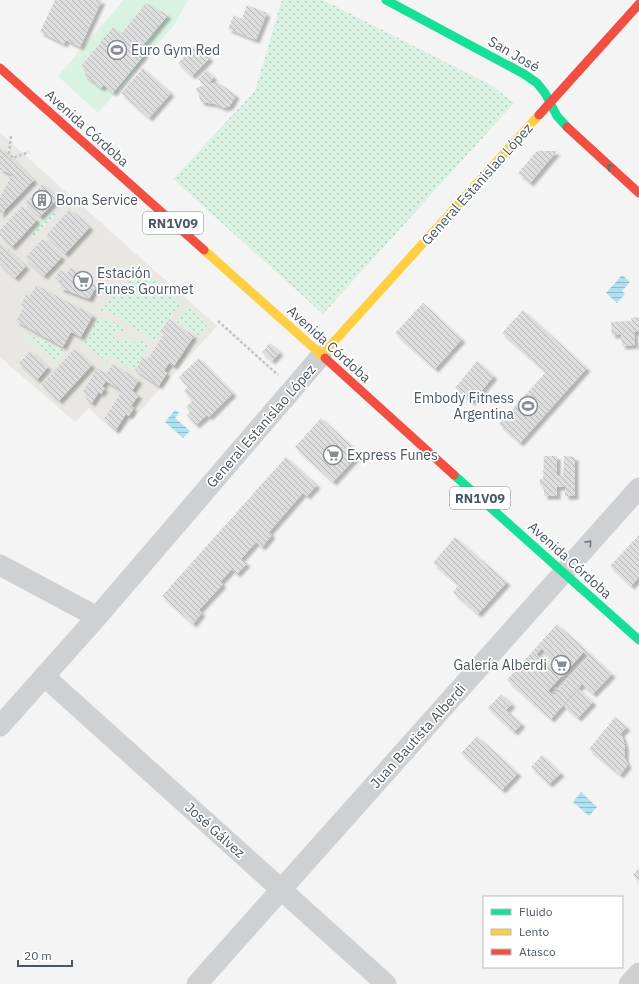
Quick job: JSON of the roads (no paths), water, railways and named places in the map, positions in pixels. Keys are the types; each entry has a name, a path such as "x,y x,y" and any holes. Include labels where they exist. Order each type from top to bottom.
{"main road":[{"name":"San José","path":"386,0 524,74 537,84 545,93 557,116 570,131 639,193"},
{"name":"General Estanislao López","path":"321,356 639,4"},
{"name":"Avenida Córdoba","path":"0,68 639,640"}],"street":[{"name":"General Estanislao López","path":"0,726 97,617 321,356"},
{"name":"Juan Bautista Alberdi","path":"198,984 639,488"},
{"path":"0,565 97,617"},
{"name":"José Gálvez","path":"44,676 386,984"},
{"path":"629,984 639,973"}],"water":[{"path":"622,275 630,282 622,291 625,294 617,303 606,293"},
{"path":"175,410 179,413 175,418 190,431 183,438 165,422"},
{"path":"581,792 597,807 589,816 573,802"}],"place":[{"name":"Euro Gym Red","path":"117,50"},
{"name":"Bona Service","path":"42,200"},
{"name":"Estación Funes Gourmet","path":"83,281"},
{"name":"Embody Fitness Argentina","path":"528,406"},
{"name":"Express Funes","path":"333,455"},
{"name":"Galería Alberdi","path":"561,665"}]}
